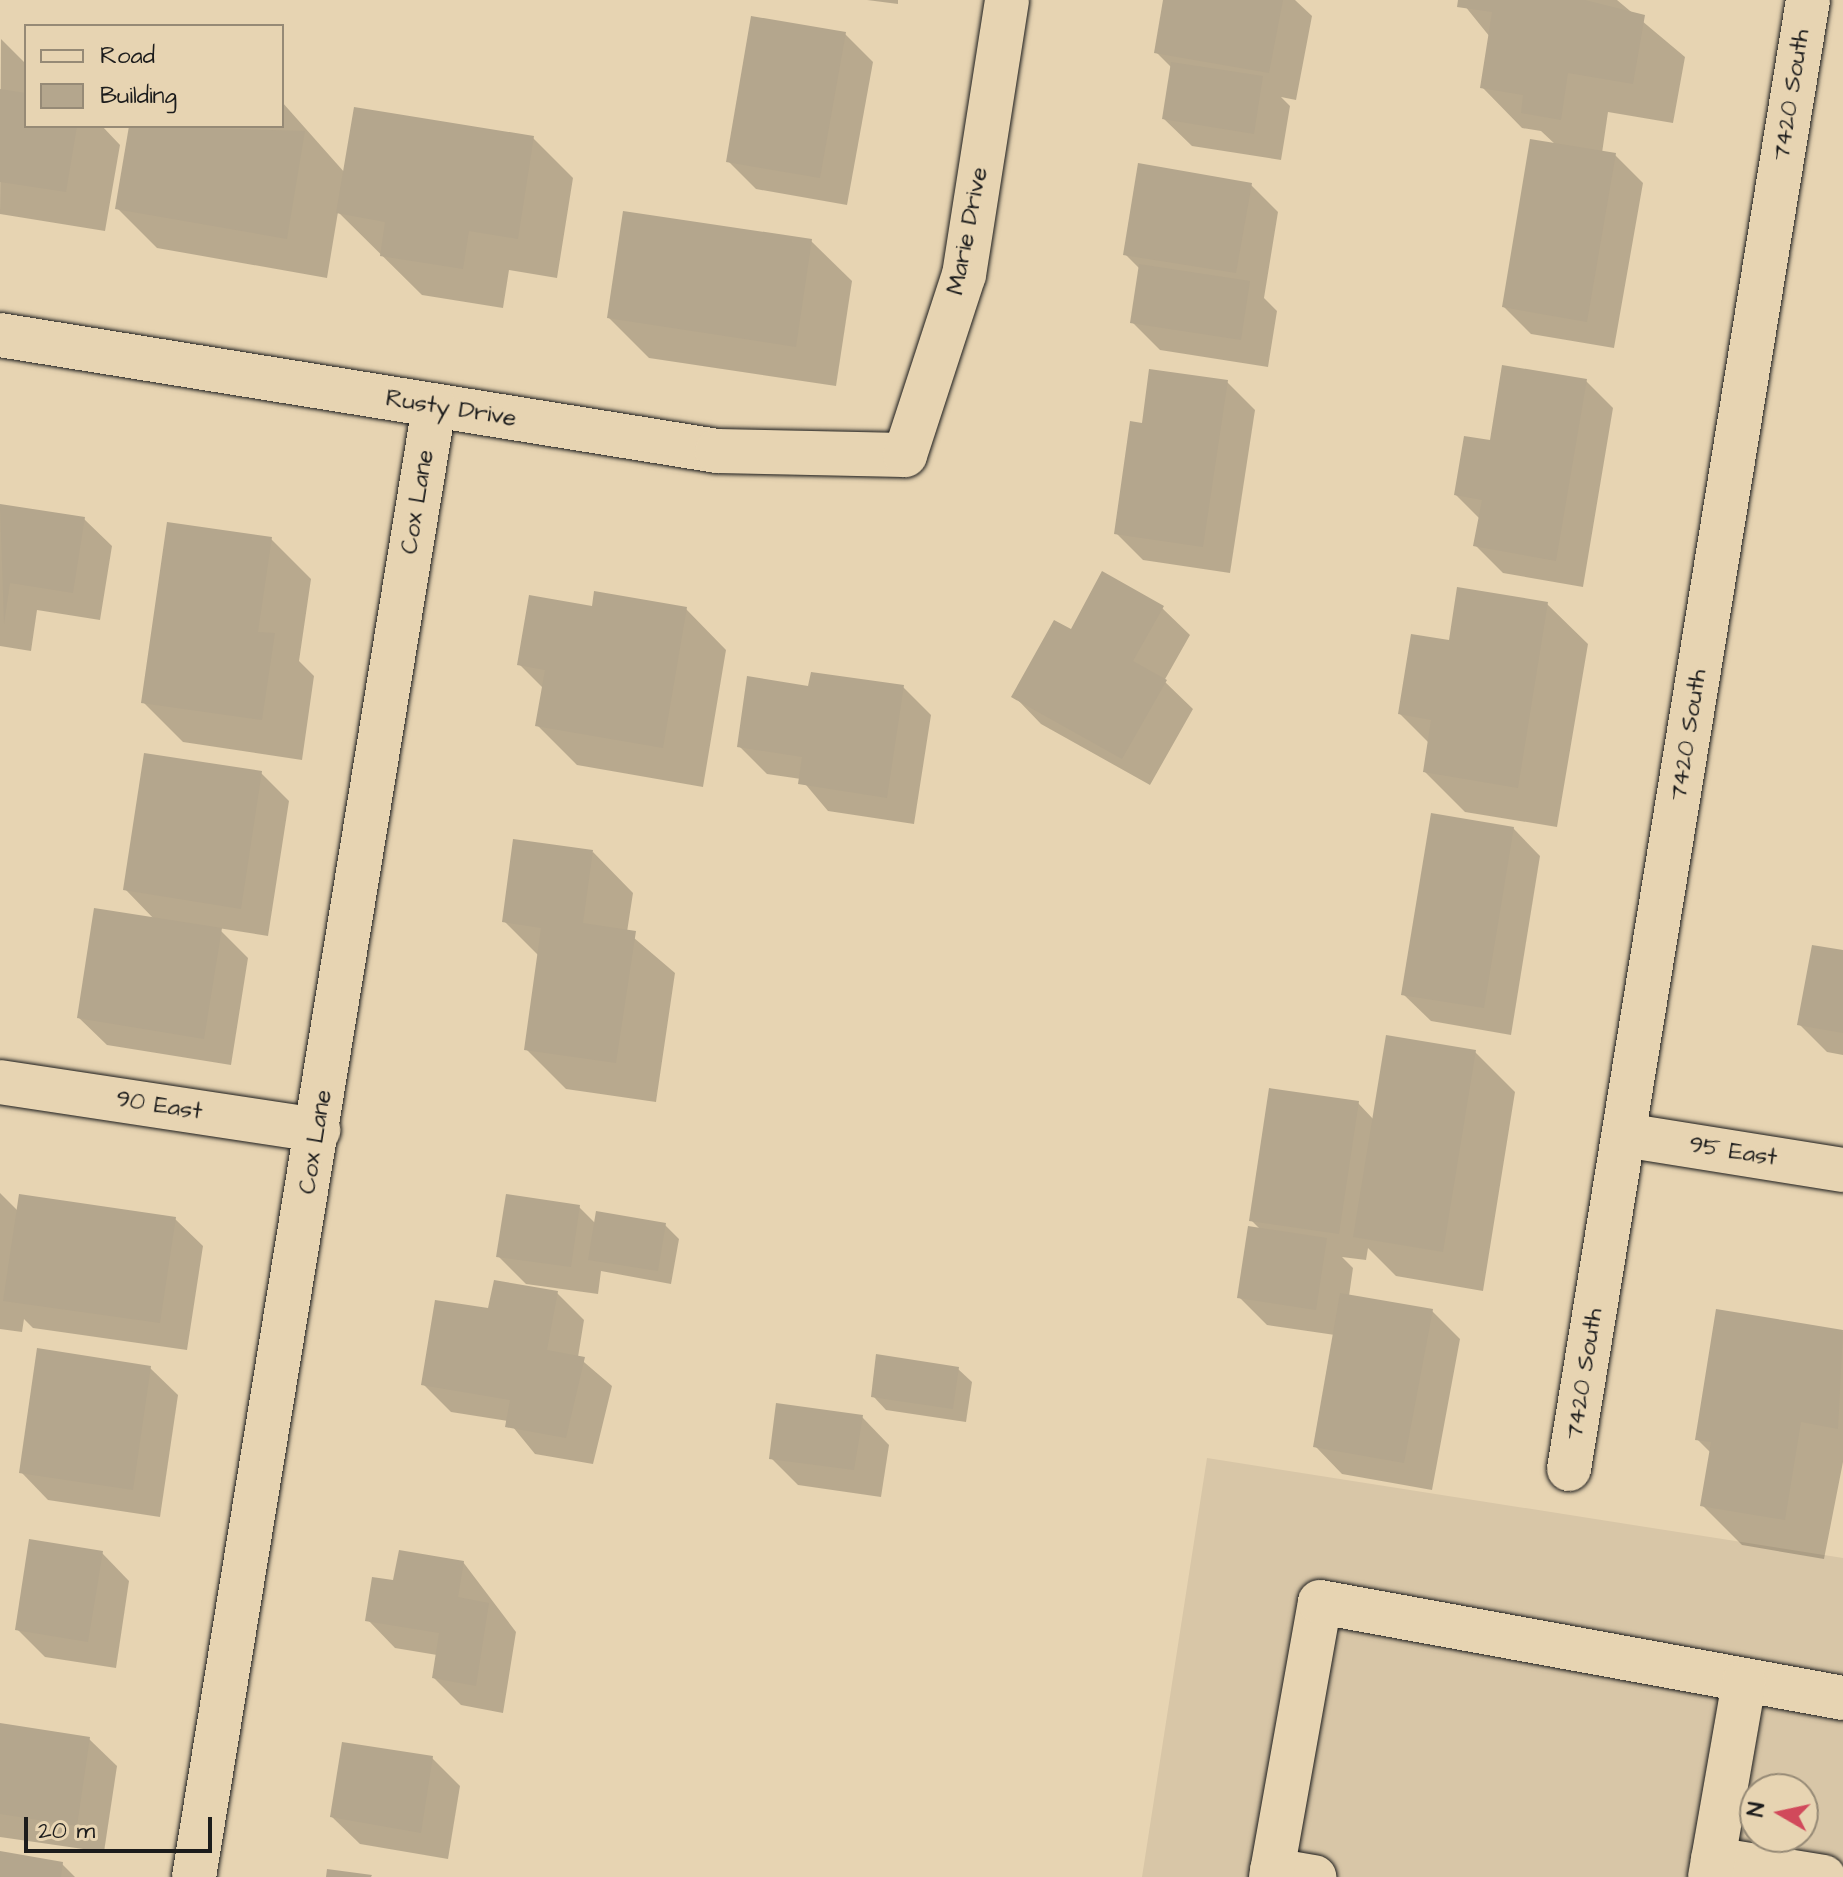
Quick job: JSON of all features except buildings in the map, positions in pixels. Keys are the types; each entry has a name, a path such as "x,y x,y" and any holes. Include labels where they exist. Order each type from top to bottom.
{"street":[{"name":"Marie Drive","path":"905,455 964,275 1007,0"},
{"name":"7420 South","path":"1569,1469 1808,0"},
{"name":"Rusty Drive","path":"0,335 717,451 905,455"},
{"name":"Cox Lane","path":"194,1877 434,406"},
{"name":"90 East","path":"0,1082 318,1130"},
{"name":"95 East","path":"1624,1135 1843,1170"},
{"path":"1286,1875 1320,1602 1843,1698"},
{"path":"1744,1682 1711,1868 1824,1877"}],"shaded area":[{"path":"1207,1458 1843,1558 1843,1877 1142,1877"}]}
